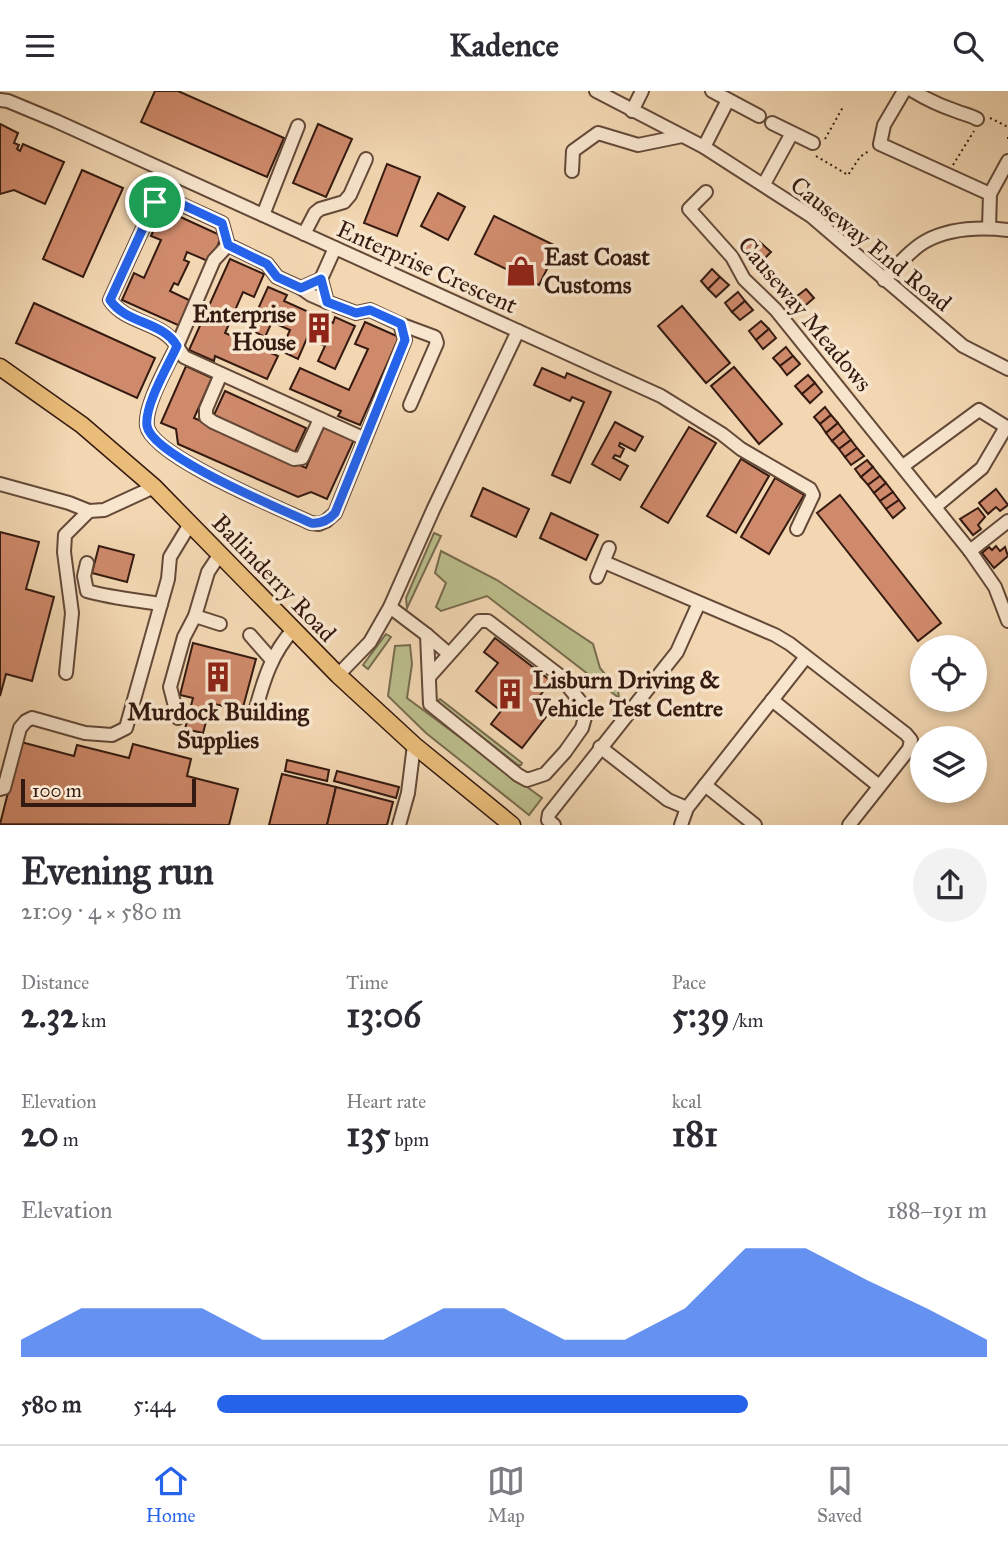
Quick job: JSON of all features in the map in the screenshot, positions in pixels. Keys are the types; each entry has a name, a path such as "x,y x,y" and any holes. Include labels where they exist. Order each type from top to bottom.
{"main road":[{"name":"Ballinderry Road","path":"0,367 82,425 154,487 338,675 414,745 508,823"}],"street":[{"name":"Causeway End Road","path":"596,91 704,147 764,184 811,216 963,346 1008,369"},
{"path":"632,111 642,91"},
{"path":"712,91 759,116"},
{"path":"904,91 884,125 880,143 990,194"},
{"path":"913,91 978,119"},
{"name":"Enterprise Crescent","path":"0,100 56,121 518,331 390,607 370,642 338,675"},
{"path":"704,147 728,100"},
{"path":"772,123 817,148"},
{"path":"263,215 298,126"},
{"path":"572,171 573,151 598,133 638,145 682,136"},
{"path":"764,184 792,133"},
{"path":"304,234 315,213 344,202 350,195 366,159"},
{"path":"989,228 990,194 1008,161"},
{"name":"Causeway Meadows","path":"706,192 689,209 732,257 744,279 776,310 970,551 995,587 1008,621"},
{"path":"365,439 184,357 170,335 117,311 110,300 155,202 166,197 222,223 228,245 267,264 277,277 311,295 356,313 370,310 435,337 437,343 410,405"},
{"path":"884,280 925,242 957,230 1008,230"},
{"path":"228,245 214,260 147,415 147,427 150,435 161,446 200,470 311,523 319,524 335,513 405,340 401,324"},
{"path":"327,302 321,279 335,248"},
{"path":"301,288 321,279"},
{"path":"518,331 661,396 741,449 810,489 813,495 797,529"},
{"path":"221,374 206,409 206,417 294,459 302,458 307,452 320,419"},
{"path":"903,466 979,410 1007,427 982,468 935,507"},
{"path":"0,484 89,511 104,510 154,487"},
{"path":"66,673 72,613 64,552 65,535 89,511"},
{"path":"970,551 1008,521"},
{"path":"0,789 4,789 20,729 32,718 81,732 112,735 126,728 168,579 170,557 190,524"},
{"path":"597,577 609,548"},
{"path":"178,718 170,687 184,637 195,616 208,572 220,554"},
{"path":"604,562 775,635 906,734 911,740 909,749 849,824"},
{"path":"87,563 84,576 87,591 108,597 122,596 161,604"},
{"path":"554,824 548,820 549,814 677,652 699,603"},
{"path":"390,607 449,655"},
{"path":"195,616 220,624"},
{"path":"427,635 430,704 527,780 545,774 582,728 587,710 559,675 488,621 479,621 429,677"},
{"path":"256,708 268,666 293,630"},
{"path":"250,635 272,660"},
{"path":"681,824 687,808 806,657"},
{"path":"772,700 879,786"},
{"path":"399,824 408,793 414,745"},
{"path":"600,747 668,800 687,808"},
{"path":"705,785 755,824"}],"path":[{"path":"843,107 817,148 848,176 860,157 880,143"},
{"path":"948,175 975,130 978,119 987,116 1008,127"}],"green space":[{"path":"434,533 441,536 407,608 406,598"},
{"path":"441,551 497,580 593,644 600,668 618,690 619,698 487,596 441,611 436,607 446,583 435,573"},
{"path":"386,634 391,637 368,669 363,665"},
{"path":"410,645 412,664 407,698 542,798 529,815 426,733 388,696 395,646"},
{"path":"440,699 522,763 521,765 437,702"}],"building":[{"path":"155,91 178,91 284,138 267,177 141,122"},
{"path":"0,124 18,133 14,143 19,145 17,149 20,151 23,144 64,162 45,204 14,190 0,194"},
{"path":"318,124 352,139 326,197 293,183"},
{"path":"387,164 420,177 397,236 364,223"},
{"path":"82,170 123,188 83,277 43,259"},
{"path":"438,193 465,207 448,240 421,226"},
{"path":"163,209 222,236 210,262 187,252 184,260 189,262 178,285 174,283 170,291 191,301 180,326 122,300 134,273 144,278 161,240 151,236"},
{"path":"494,216 558,247 539,285 475,254"},
{"path":"754,237 762,244 751,257 742,249"},
{"path":"762,244 771,252 759,264 751,257"},
{"path":"230,259 264,274 254,297 243,292 225,333 278,356 267,379 215,356 214,361 189,350"},
{"path":"712,269 720,277 708,289 701,281"},
{"path":"720,277 729,285 716,297 708,289"},
{"name":"Enterprise House","path":"268,287 287,295 284,301 333,323 335,317 355,326 335,369 318,361 325,346 307,338 298,359 281,351 290,330 272,322 265,337 249,329"},
{"path":"806,289 814,298 800,310 792,300"},
{"path":"738,292 745,301 732,312 725,303"},
{"path":"745,301 753,310 740,320 732,312"},
{"path":"34,303 155,358 137,398 16,343"},
{"path":"682,306 730,363 706,383 658,326"},
{"path":"761,321 769,329 756,340 749,331"},
{"path":"365,322 399,337 360,425 338,416 341,411 290,389 300,368 349,390 368,349 355,344"},
{"path":"769,329 776,338 763,349 756,340"},
{"path":"786,347 793,356 780,366 773,358"},
{"path":"793,356 800,364 787,375 780,366"},
{"path":"186,366 212,378 194,418 306,468 324,426 354,440 327,499 311,492 298,497 178,444 176,429 161,423"},
{"path":"734,367 782,424 759,444 711,386"},
{"path":"542,368 565,378 567,373 611,392 570,483 552,475 584,402 572,397 570,401 534,385"},
{"path":"808,375 815,383 802,394 795,386"},
{"path":"815,383 822,392 810,403 802,394"},
{"path":"225,391 306,428 295,452 214,415"},
{"path":"825,407 831,415 820,424 814,417"},
{"path":"831,415 838,423 826,433 820,424"},
{"path":"615,422 643,437 635,451 620,443 619,446 624,449 620,457 615,455 613,458 628,466 620,480 592,464"},
{"path":"838,423 844,431 832,441 826,433"},
{"path":"689,427 716,443 668,523 641,507"},
{"path":"844,431 851,440 839,449 832,441"},
{"path":"851,440 857,448 845,457 839,449"},
{"path":"857,448 864,456 851,465 845,457"},
{"path":"741,459 769,476 736,533 707,516"},
{"path":"867,460 873,467 861,477 855,469"},
{"path":"873,467 880,476 868,485 861,477"},
{"path":"880,476 886,483 874,493 868,485"},
{"path":"775,478 804,495 769,554 741,537"},
{"path":"886,483 893,492 880,501 874,493"},
{"path":"483,488 529,509 516,537 471,516"},
{"path":"996,489 1008,505 1000,511 996,507 988,514 979,503"},
{"path":"893,492 899,500 886,509 880,501"},
{"path":"840,495 941,623 926,635 913,635 817,513"},
{"path":"899,500 905,508 893,518 886,509"},
{"path":"978,508 985,517 978,525 981,529 973,535 960,519"},
{"path":"551,513 598,535 586,560 540,538"},
{"path":"0,532 39,542 26,589 54,597 32,681 6,674 0,696"},
{"path":"99,546 134,555 127,582 92,573"},
{"path":"996,546 1000,551 1005,547 1008,556 994,568 982,553 989,547 992,550"},
{"name":"Lisburn Driving & Vehicle Test Centre","path":"495,638 551,681 539,697 553,708 522,748 491,724 501,711 476,691 498,663 484,652"},
{"name":"Murdock Building Supplies","path":"193,643 256,659 242,711 211,703 203,733 185,729 193,698 180,695"},
{"path":"21,742 74,756 77,745 129,758 133,744 191,759 187,776 238,789 229,825 0,824"},
{"path":"287,760 329,770 327,781 285,771"},
{"path":"337,771 399,787 396,798 334,781"},
{"path":"282,774 336,787 327,825 269,825"},
{"path":"336,787 393,802 387,825 327,825"}],"place":[{"name":"East Coast Customs","path":"521,271"},
{"name":"Enterprise House","path":"319,328"},
{"name":"Murdock Building Supplies","path":"218,677"},
{"name":"Lisburn Driving & Vehicle Test Centre","path":"510,694"}],"route":[{"path":"166,197 222,223 228,245 267,264 277,277 301,288 321,279 327,302 356,313 370,310 401,324 405,340 335,513 326,521 311,523 200,470 161,446 150,435 147,415 177,346 170,335 117,311 110,300 155,202 166,197"}]}
